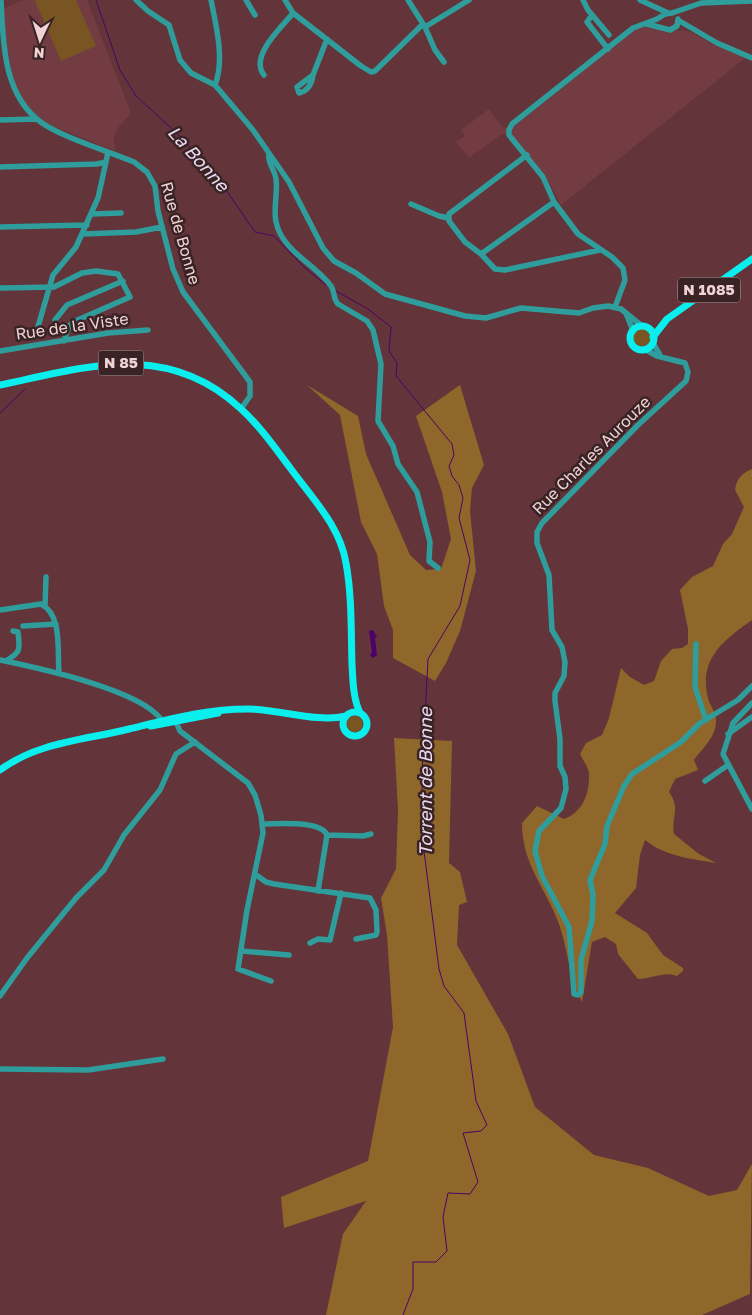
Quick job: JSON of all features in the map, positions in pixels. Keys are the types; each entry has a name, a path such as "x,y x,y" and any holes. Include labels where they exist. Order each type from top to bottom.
{"main road":[{"name":"N 1085","path":"644,326 667,319 752,259"},
{"name":"N 1085","path":"653,340 667,319"},
{"path":"644,326 653,340 644,349 637,349 631,344 630,337 633,331 644,326"},
{"name":"N 85","path":"0,385 90,367 119,363 143,364 190,376 238,406 254,422 331,523 346,561 354,687 360,713"},
{"name":"N 85","path":"348,715 354,687"},
{"path":"130,729 161,719 196,712 233,709 278,711 321,717 360,713 365,717 367,723 363,733 352,735 344,727 321,717"},
{"path":"0,770 18,759 46,747 233,709"},
{"path":"344,727 348,715"}],"street":[{"name":"Rue de Bonne","path":"2,0 1,33 7,64 16,93 26,108 36,119 48,126 134,162 150,176 155,186 162,227 173,269 182,292 250,382 250,396 238,406"},
{"path":"136,0 148,11 165,20 169,25 180,60 185,67 196,76 215,85 250,126 289,182 328,256 385,294 477,318 493,317 520,308 569,314 601,306 615,307 644,326"},
{"path":"211,0 218,54 218,79 215,85"},
{"path":"246,0 255,15"},
{"path":"285,0 293,13 361,66 374,72 424,26 469,0"},
{"path":"583,0 592,15 609,35"},
{"path":"640,0 670,13 690,29 752,58"},
{"path":"410,1 435,50 444,62"},
{"path":"615,307 625,283 624,271 618,263 578,234 554,202 543,177 509,135 509,130 512,124 643,24 701,3 752,1"},
{"path":"655,6 658,27"},
{"path":"675,29 678,19 687,8"},
{"path":"264,75 261,64 267,43 293,13"},
{"path":"592,15 587,22 608,49"},
{"path":"643,24 666,30 690,29"},
{"path":"313,75 327,39"},
{"path":"0,64 7,64"},
{"path":"0,120 36,119"},
{"path":"35,337 53,275 76,247 87,225 101,188 108,152"},
{"path":"269,154 269,161 276,178 275,214 278,228 304,261 332,287 338,304 367,320 373,330 381,364 378,421 393,446 398,464 417,492 430,542 429,561 438,568"},
{"path":"527,155 448,214 448,218 456,233 481,254 494,269 505,270 600,250"},
{"path":"0,167 106,162"},
{"path":"481,254 554,202"},
{"path":"411,204 448,218"},
{"path":"91,214 121,213"},
{"path":"0,228 87,225"},
{"path":"83,234 136,232 162,227"},
{"path":"0,288 58,286 82,273 96,271 118,274 130,298 73,322 69,326 64,341"},
{"path":"55,320 66,305 123,281"},
{"path":"626,313 633,331"},
{"name":"Rue de la Viste","path":"0,351 108,333 148,330"},
{"path":"653,340 655,350 664,358"},
{"name":"Rue Charles Aurouze","path":"644,349 664,358 679,359 686,364 688,377 683,385 610,453 542,523 537,532 537,543 549,575 550,622 565,662 564,676 556,693 555,706 560,739 560,766 565,777 566,788 561,808 539,831 535,851 542,876 569,928 574,994 578,995 580,992 581,960 592,921 593,896 590,880 604,844 607,826 624,786 632,774 682,742 706,720 738,700 752,686"},
{"path":"46,576 45,606 56,624 59,673"},
{"path":"0,610 41,604 45,606"},
{"path":"23,626 56,624"},
{"path":"3,660 17,654 19,649 18,632 13,631"},
{"path":"696,644 695,687 706,720"},
{"path":"3,660 59,673 131,698 148,706 161,719"},
{"path":"752,702 733,723 723,754 752,809"},
{"path":"196,712 177,719 176,722 180,731 248,784 259,805 263,824 238,969 271,981"},
{"path":"728,734 752,717"},
{"path":"0,996 27,958 76,898 104,870 124,835 160,790 176,754 195,742"},
{"path":"705,781 728,765"},
{"path":"263,824 321,827 327,835 318,891"},
{"path":"327,835 363,836 371,834"},
{"path":"254,874 266,882 370,898 373,902 376,935 356,939"},
{"path":"310,943 318,939 330,940 341,893"},
{"path":"241,951 289,955"},
{"path":"0,1069 88,1070 163,1059"}],"shaded area":[{"path":"24,0 87,0 131,113 117,129 114,137 115,151 50,125 34,114 22,100 13,79 3,36 4,8"},
{"path":"76,0 96,46 61,61 35,1"},
{"path":"645,25 663,32 684,30 745,58 561,205 544,173 512,136 502,134 469,158 456,142 465,136 461,130 489,109 502,127 512,128 635,30"},
{"path":"642,328 648,331 651,337 648,343 642,346 636,343 633,337 636,331"},
{"path":"307,385 358,416 366,454 410,555 426,570 441,569 451,539 442,492 416,416 460,385 484,465 472,488 470,511 476,571 460,631 446,663 435,681 393,658 393,630 384,606 377,554 361,522 340,415"},
{"path":"752,469 752,620 723,643 710,661 706,684 708,698 716,717 716,726 709,741 694,760 698,770 675,779 669,792 673,798 675,808 674,834 699,854 716,863 669,853 645,840 640,855 636,888 615,913 647,933 663,955 683,968 683,971 677,976 668,974 638,979 618,954 616,944 605,937 592,942 582,1002 571,974 559,924 530,864 523,838 522,823 537,806 564,819 571,816 581,807 587,794 589,773 580,754 586,743 602,735 609,718 621,668 630,677 644,685 654,681 661,661 672,649 682,648 688,644 688,629 680,590 692,577 713,566 723,544 732,534 744,507 735,490 738,479"},
{"path":"373,630 377,637 375,638 377,655 373,658 370,655 372,652 369,631"},
{"path":"355,716 361,718 363,724 361,730 355,732 349,730 347,724 349,718"},
{"path":"394,738 452,741 449,863 460,872 467,902 459,905 457,945 508,1034 535,1107 594,1155 648,1168 709,1196 737,1190 752,1164 750,1294 702,1315 326,1315 343,1234 366,1201 284,1228 281,1197 368,1161 393,1027 387,935 381,898 396,869 398,810"}],"waterway":[{"name":"La Bonne","path":"96,0 120,70 136,96 182,138 226,190 255,232 274,236 306,269 326,285"},
{"name":"Torrent de Bonne","path":"336,291 368,309 391,327 389,351 397,363 396,376 452,444 454,455 449,466 452,476 459,485 463,498 459,518 470,560 460,606 428,659 422,772 423,843 439,969 444,986 464,1013 476,1101 487,1125 481,1131 463,1133 478,1182 470,1194 448,1193 443,1217 447,1251 436,1262 413,1262 413,1289 403,1315"},
{"path":"0,413 25,389"}]}
